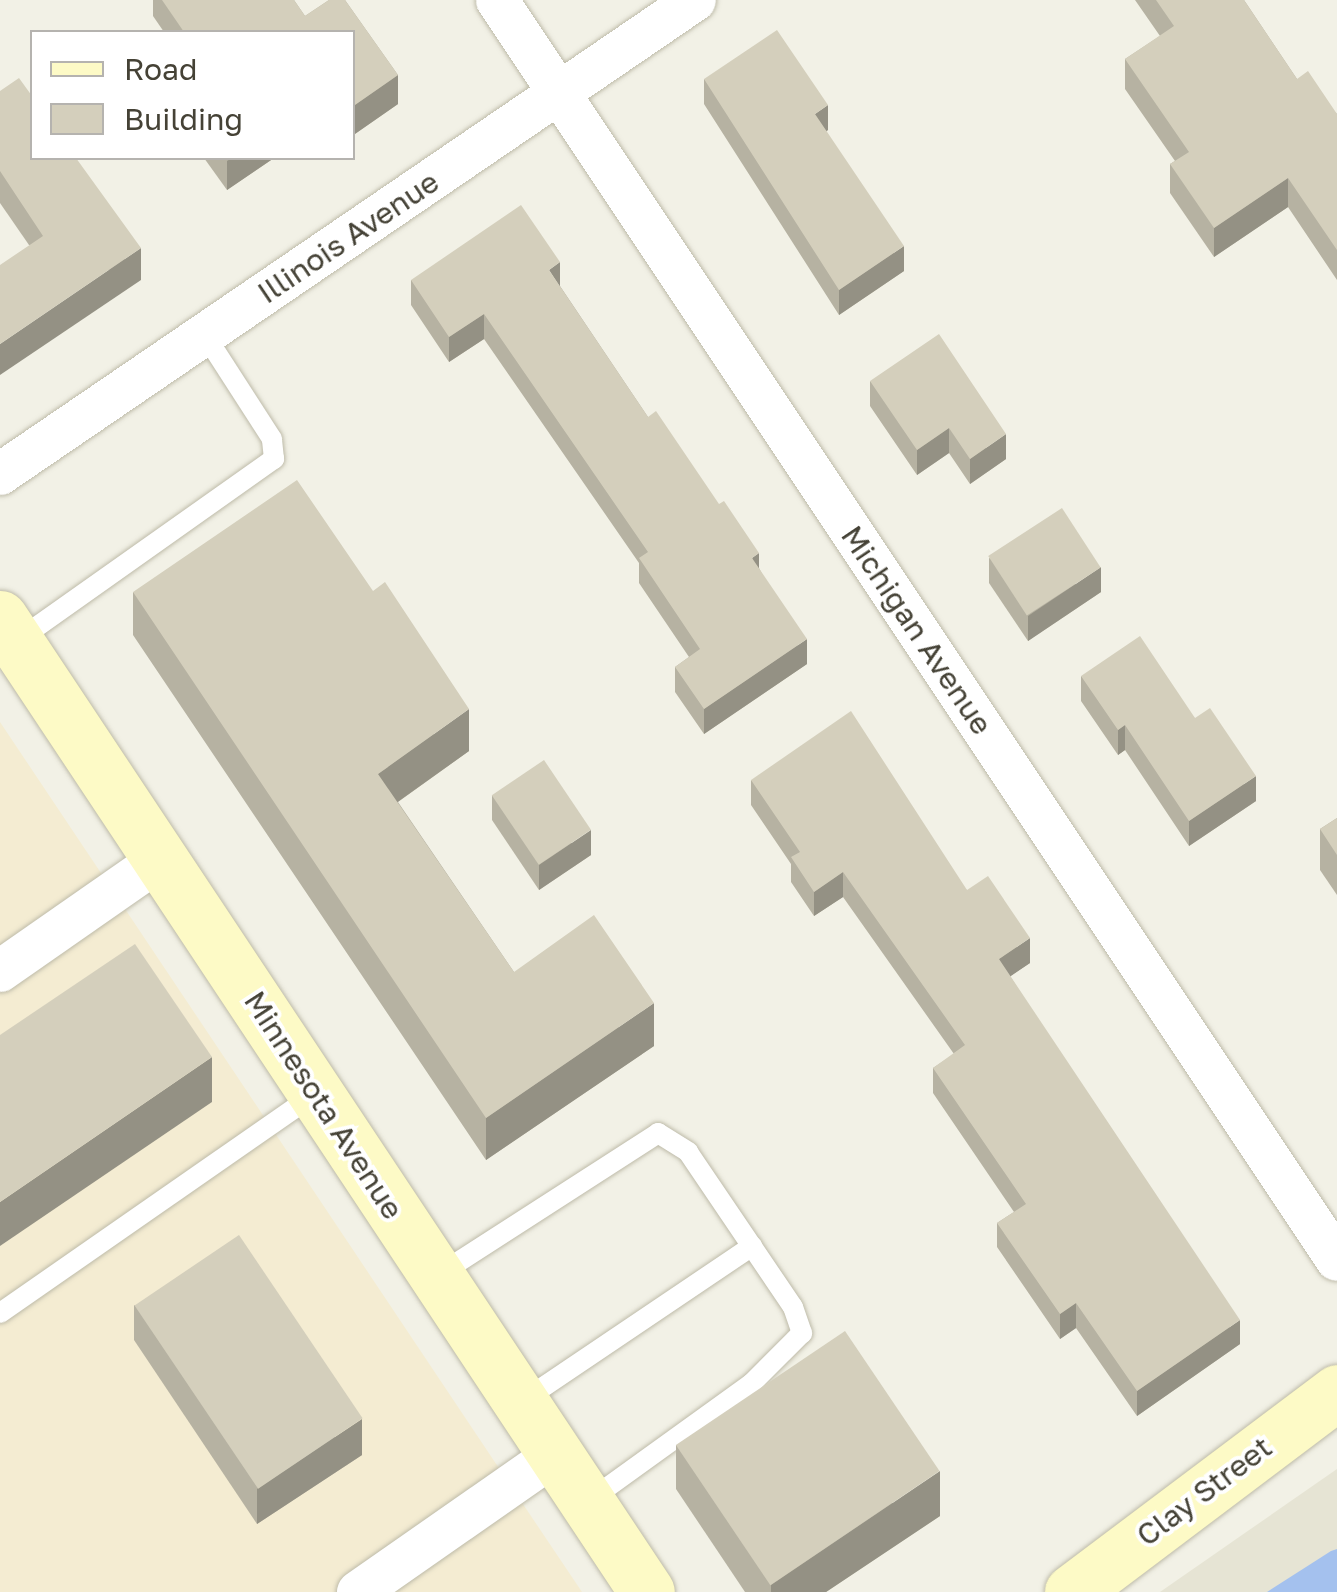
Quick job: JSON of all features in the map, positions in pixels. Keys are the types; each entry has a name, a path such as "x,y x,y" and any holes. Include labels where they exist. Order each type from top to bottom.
{"street":[{"name":"Michigan Avenue","path":"497,0 1337,1260"},
{"name":"Illinois Avenue","path":"0,474 696,0"},
{"name":"Minnesota Avenue","path":"8,630 553,1456 648,1592"},
{"path":"0,971 162,858"},
{"name":"Clay Street","path":"1072,1592 1337,1392"},
{"path":"358,1592 553,1456"}],"lane":[{"path":"8,630 274,459 272,439 206,335"},
{"path":"0,1313 316,1094"},
{"path":"436,1276 658,1133 688,1152 793,1307 802,1333 752,1383 586,1503"},
{"path":"519,1404 752,1246"}],"shaded area":[{"path":"0,722 539,1528 582,1592 0,1592"},
{"path":"1337,1469 1337,1592 1160,1592"}],"water":[{"path":"1337,1549 1337,1592 1267,1592 1331,1551"}],"building":[{"path":"162,0 294,0 305,16 329,0 345,0 398,75 355,105 355,30 183,30"},
{"path":"1156,0 1244,0 1297,79 1308,71 1337,114 1337,250 1288,178 1214,228 1170,164 1189,152 1125,59 1174,26"},
{"path":"777,30 828,105 815,114 904,246 839,290 704,79"},
{"path":"19,78 30,93 30,160 77,160 141,248 0,344 0,265 43,236 0,171 0,91"},
{"path":"521,205 560,262 549,270 648,417 656,411 719,504 724,501 759,553 752,558 807,639 704,709 675,667 700,649 639,558 648,552 484,314 449,337 411,280"},
{"path":"939,334 1006,434 970,459 949,428 917,450 870,381"},
{"path":"297,480 373,591 385,582 469,709 378,774 514,972 594,915 654,1003 486,1118 133,592"},
{"path":"1062,508 1101,568 1027,615 988,556"},
{"path":"1140,636 1195,718 1210,708 1256,776 1189,821 1125,725 1118,730 1081,676"},
{"path":"851,711 967,890 988,876 1030,938 999,959 1240,1320 1137,1391 1076,1303 1060,1314 997,1223 1026,1204 933,1068 965,1045 843,872 814,892 791,857 800,852 751,780"},
{"path":"544,760 591,830 539,865 492,795"},
{"path":"1337,818 1337,855 1320,829"},
{"path":"135,944 212,1057 0,1202 0,1035"},
{"path":"239,1235 363,1418 258,1489 135,1305"},
{"path":"845,1331 940,1471 770,1585 676,1445"}]}
